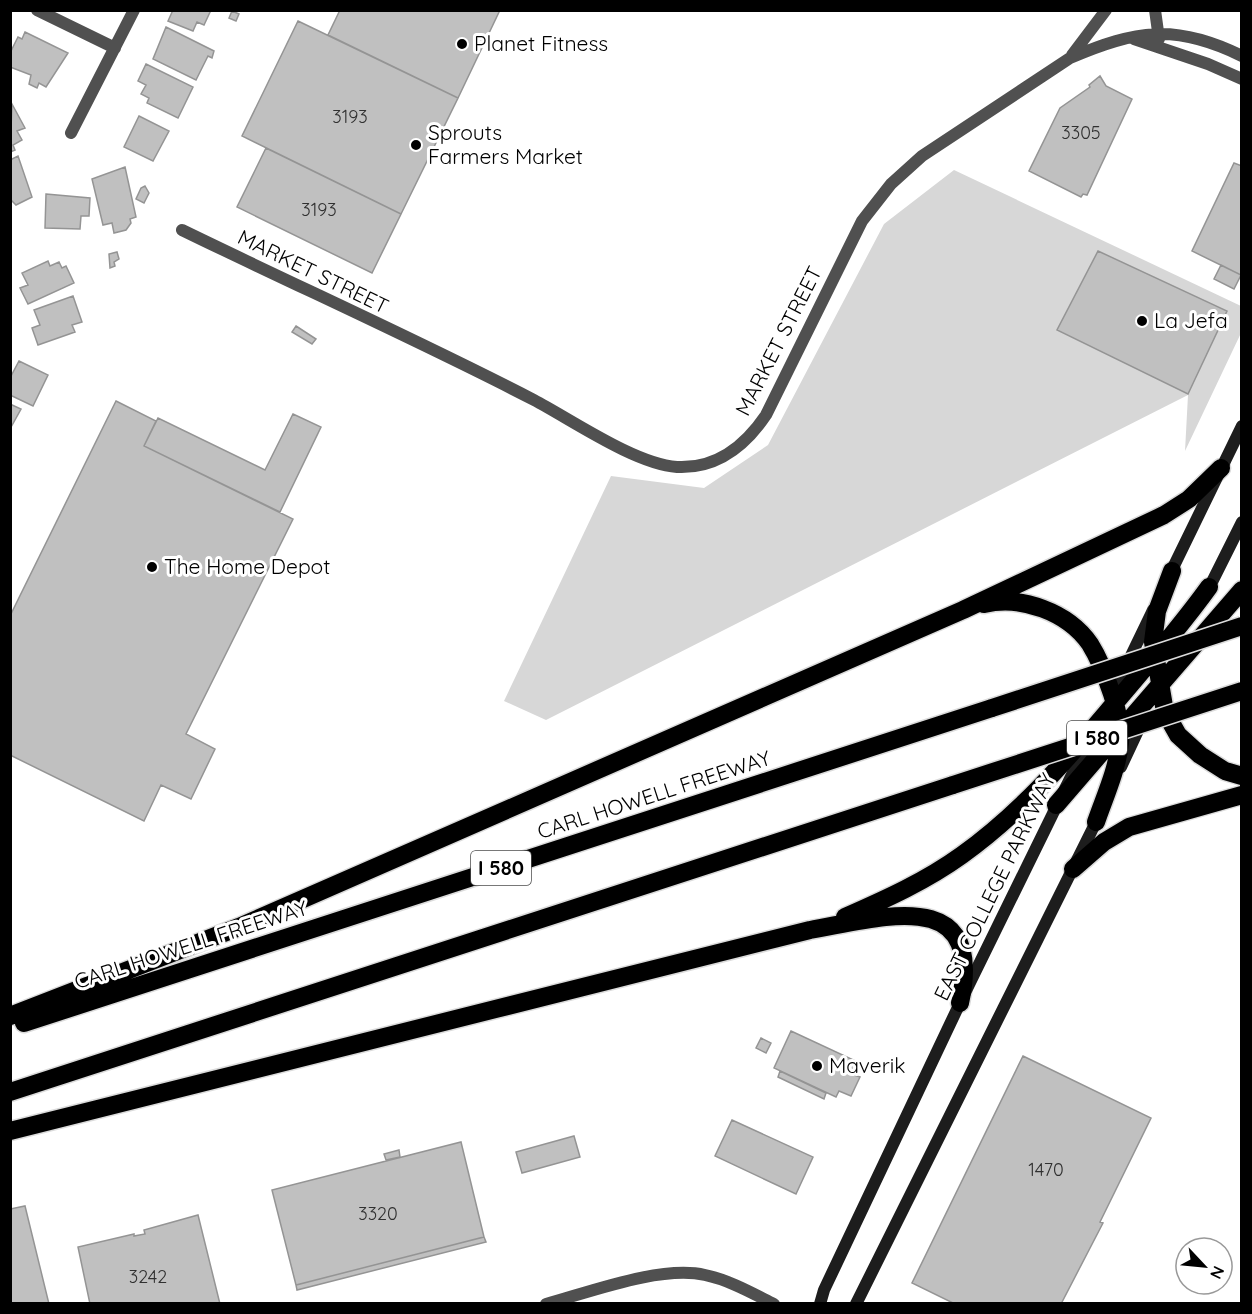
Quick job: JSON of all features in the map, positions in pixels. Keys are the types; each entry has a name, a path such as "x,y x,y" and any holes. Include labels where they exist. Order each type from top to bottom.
{"highway":[{"path":"10,1016 218,936 963,610 1164,515 1189,499 1221,468"},
{"path":"1172,571 1157,611 1153,642 1165,712 1178,735 1212,764 1242,776"},
{"path":"810,930 912,886 963,855 1028,800 1098,723 1114,698 1155,656 1209,587"},
{"path":"1056,805 1119,729 1242,590"},
{"path":"963,610 994,602 1025,603 1048,611 1069,623 1088,642 1104,667 1114,698 1121,741 1115,770 1096,822"},
{"name":"CARL HOWELL FREEWAY","path":"10,1028 1242,626"},
{"name":"I 580","path":"10,1092 1242,691"},
{"path":"1073,868 1104,842 1130,827 1242,795"},
{"path":"10,1131 810,930 898,915 933,918 953,935 962,954 964,978 960,1003"}],"main road":[{"path":"1114,698 1242,426"},
{"path":"856,1304 1096,822 1160,684 1242,522"},
{"name":"EAST COLLEGE PARKWAY","path":"820,1304 824,1290 960,1003 1098,723"}],"street":[{"path":"37,10 115,48"},
{"path":"71,133 134,10"},
{"path":"1070,58 1106,10"},
{"path":"1155,10 1156,33 1163,48"},
{"name":"MARKET STREET","path":"182,230 533,399 637,455 678,467 702,464 722,459 742,446 766,415 862,221 891,184 922,156 1070,58 1094,48 1156,33 1194,37 1242,56"},
{"name":"MARKET STREET","path":"1134,39 1242,79"},
{"path":"546,1304 648,1277 680,1273 718,1278 774,1304"}],"shaded area":[{"path":"954,170 1241,306 1241,333 1185,451 1188,395 546,720 504,701 611,476 704,488 768,445 884,224"}],"building":[{"path":"173,10 211,10 204,25 197,22 193,31 168,21"},
{"path":"340,10 500,10 458,98 328,35"},
{"path":"232,11 239,14 236,21 229,18"},
{"path":"298,21 458,98 401,214 242,136"},
{"path":"166,27 214,51 212,58 208,56 196,80 153,59"},
{"path":"25,32 68,53 46,87 39,83 37,88 29,84 31,75 10,67 10,53 18,37 22,39"},
{"path":"146,64 193,87 178,118 147,103 149,98 141,94 146,85 138,81"},
{"path":"1100,76 1106,86 1132,99 1087,195 1083,194 1081,197 1029,171 1060,108 1090,87 1089,85"},
{"path":"12,104 25,128 17,131 22,140 13,145 15,150 10,152"},
{"path":"139,116 169,131 153,161 124,147"},
{"path":"266,148 401,214 372,273 237,207"},
{"path":"18,156 32,197 16,205 10,199 10,160"},
{"path":"1234,163 1242,166 1241,275 1192,251"},
{"path":"125,167 136,217 130,219 131,223 126,230 114,233 112,223 103,225 92,179"},
{"path":"145,186 149,193 144,203 136,199 141,188"},
{"path":"46,194 90,198 89,216 81,216 80,229 45,228"},
{"name":"La Jefa","path":"1098,251 1227,311 1188,394 1057,330"},
{"path":"117,252 119,259 114,262 115,266 110,268 109,254"},
{"path":"48,261 50,266 59,262 62,268 66,266 74,283 28,304 20,288 28,285 22,273"},
{"path":"1221,265 1241,275 1234,289 1214,279"},
{"path":"73,296 82,322 72,325 75,332 38,345 32,328 40,325 34,310"},
{"path":"296,326 316,339 312,344 292,332"},
{"path":"19,361 48,375 33,406 10,395 10,378"},
{"name":"The Home Depot","path":"116,401 156,421 144,446 293,519 186,734 215,749 191,799 161,785 144,821 10,755 10,616"},
{"path":"10,404 21,409 10,429"},
{"path":"293,414 321,427 280,512 144,446 158,418 265,470"},
{"name":"Maverik","path":"791,1031 860,1063 854,1075 860,1077 851,1096 839,1091 836,1097 774,1068"},
{"path":"761,1038 771,1043 766,1053 756,1048"},
{"path":"1023,1056 1151,1118 1100,1222 1103,1223 1061,1304 955,1304 912,1283"},
{"path":"780,1071 826,1093 824,1099 778,1077"},
{"path":"732,1120 813,1157 796,1194 715,1156"},
{"path":"574,1136 580,1157 522,1173 516,1152"},
{"path":"461,1142 484,1237 296,1285 272,1190"},
{"path":"399,1150 400,1157 386,1160 384,1154"},
{"path":"25,1206 49,1304 10,1304 10,1209"},
{"path":"198,1215 220,1304 90,1304 78,1247 134,1234 134,1236 145,1234 144,1230"},
{"path":"484,1237 486,1242 297,1290 296,1285"}],"place":[{"name":"Planet Fitness","path":"462,44"},
{"name":"Sprouts Farmers Market","path":"416,145"},
{"name":"La Jefa","path":"1142,321"},
{"name":"The Home Depot","path":"152,567"},
{"name":"Maverik","path":"817,1066"}]}
